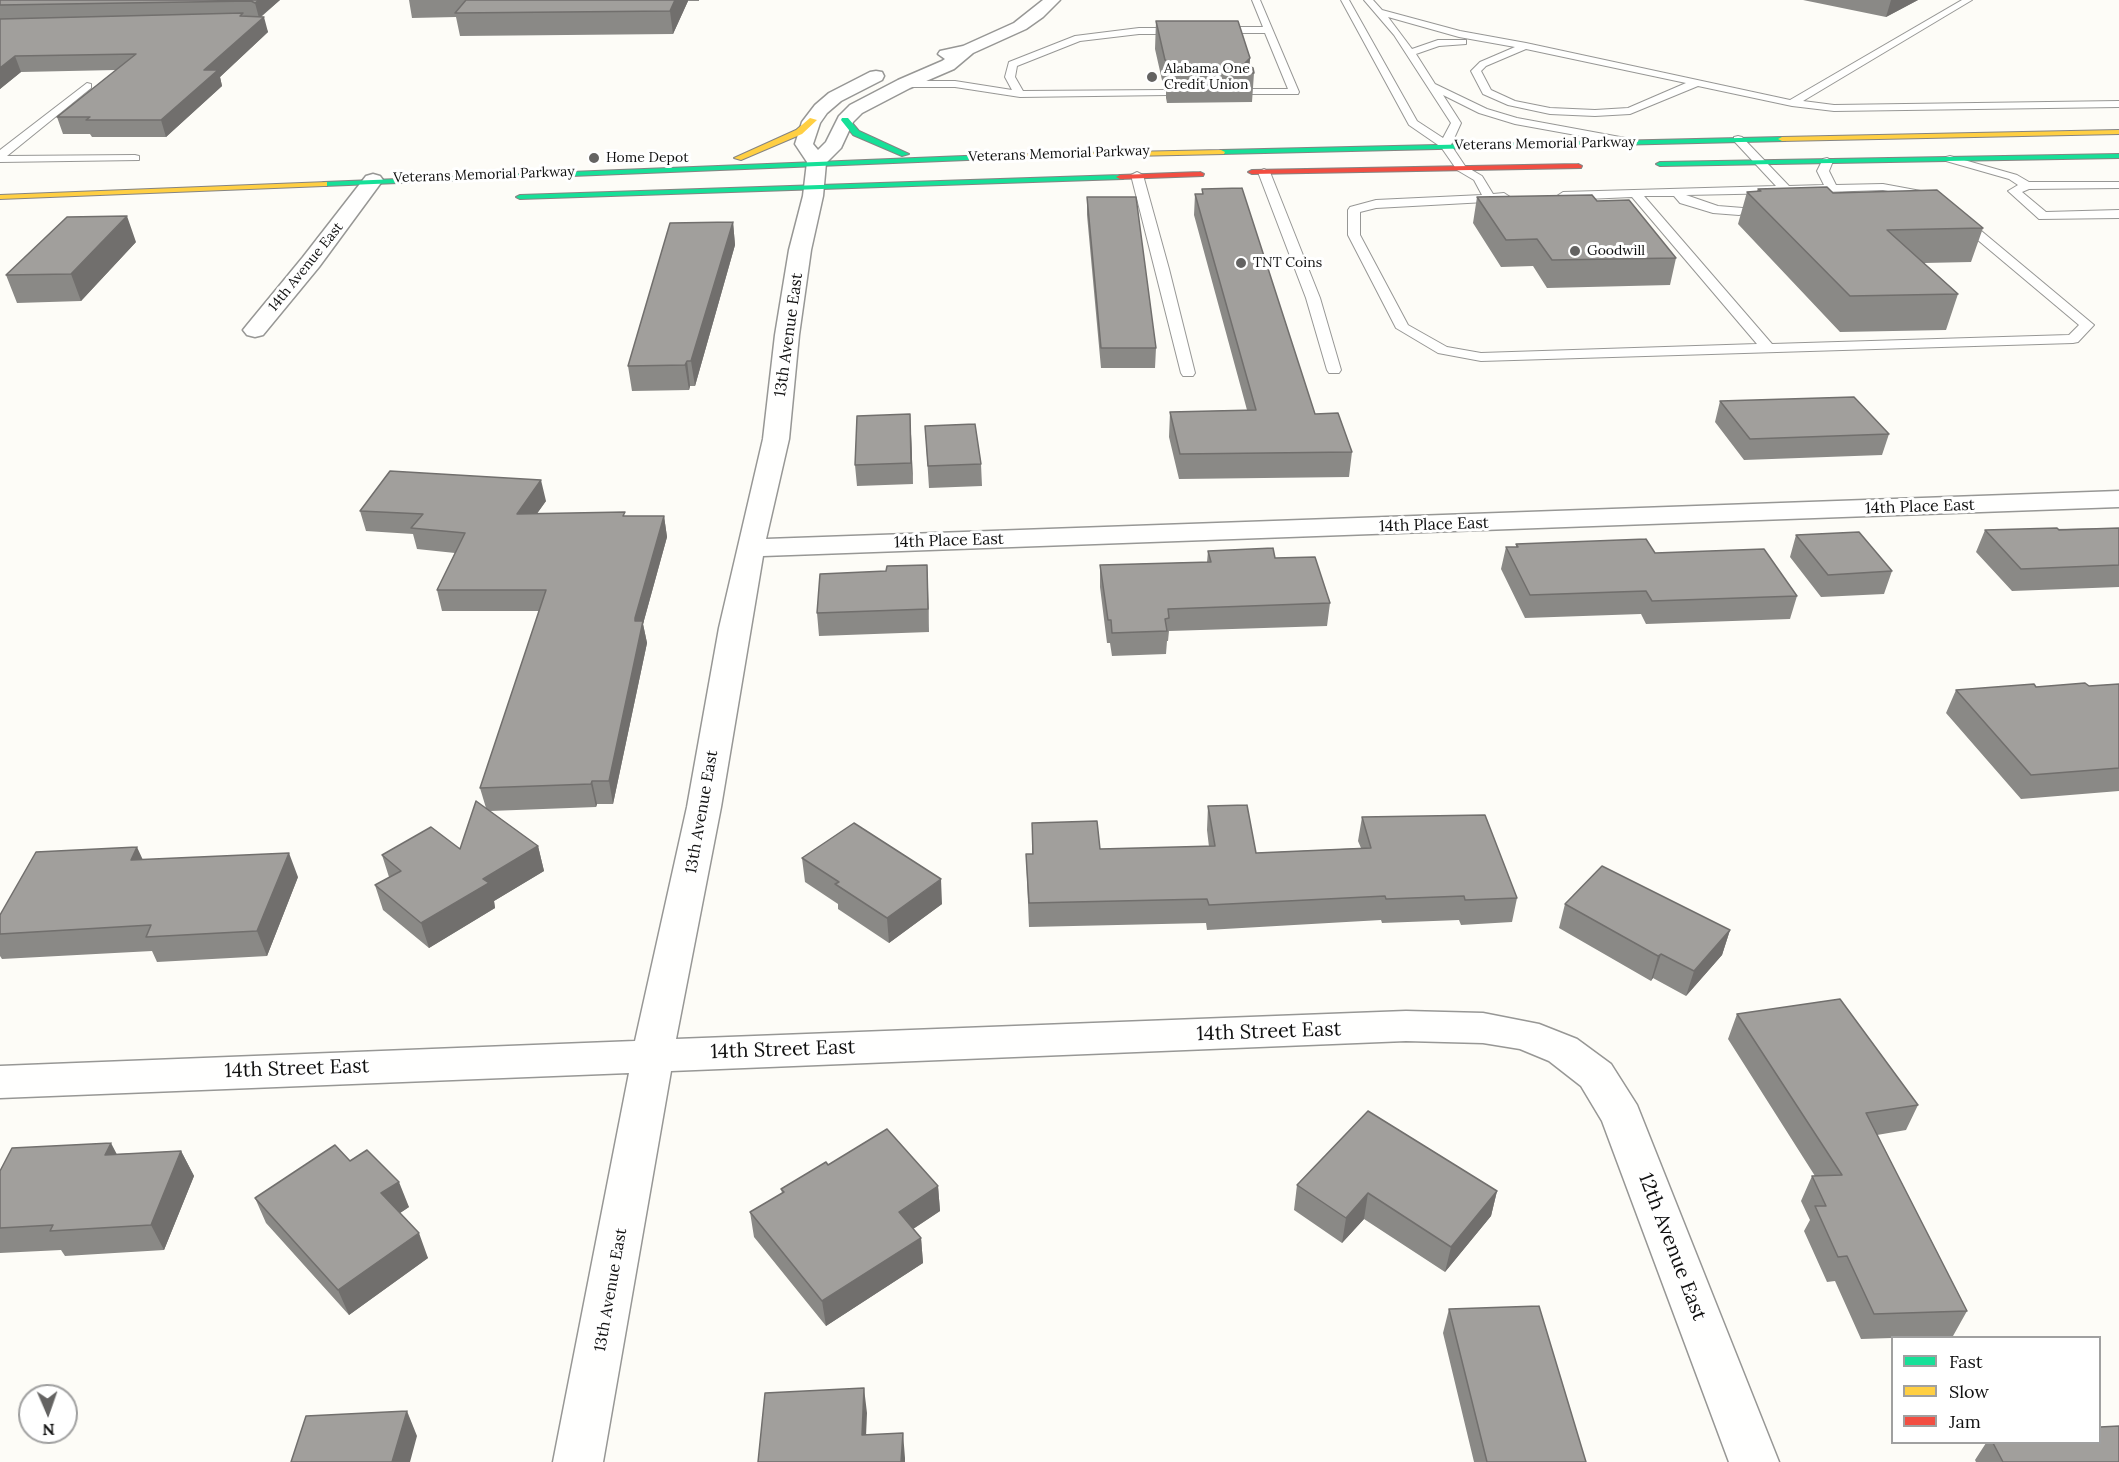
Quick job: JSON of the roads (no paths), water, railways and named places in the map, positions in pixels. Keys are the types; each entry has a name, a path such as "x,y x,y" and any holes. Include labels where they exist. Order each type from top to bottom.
{"main road":[{"path":"717,166 799,132 813,120"},
{"path":"845,120 856,133 918,159"},
{"name":"Veterans Memorial Parkway","path":"506,197 816,174 918,159 1445,145 2119,132"},
{"name":"Veterans Memorial Parkway","path":"1645,165 2119,156"},
{"name":"Veterans Memorial Parkway","path":"1,196 717,166 816,174 1137,176 1220,173"},
{"name":"Veterans Memorial Parkway","path":"1242,172 1588,166"},
{"name":"Veterans Memorial Parkway","path":"332,204 379,202"}],"street":[{"name":"13th Avenue East","path":"907,64 967,50 1020,26 1038,14 1052,0"},
{"name":"13th Avenue East","path":"578,1462 653,1054 704,807 750,548 776,439 787,335 800,250 816,174 845,120 856,109 904,84 948,65 967,50"},
{"path":"816,174 804,144 813,120 835,97 889,71"},
{"name":"14th Avenue East","path":"255,330 373,180"},
{"name":"14th Place East","path":"750,548 2119,499"},
{"name":"14th Street East","path":"0,1082 653,1054 1030,1042 1406,1026 1482,1028 1525,1035 1563,1050"},
{"name":"12th Avenue East","path":"1563,1050 1596,1075 1622,1116 1754,1462"}],"lane":[{"path":"1249,92 1294,92 1256,0"},
{"path":"1345,0 1370,35 1413,123 1445,145 1461,168 1478,178 1490,198"},
{"path":"1368,0 1398,34 1456,123 1445,145"},
{"path":"1792,103 1968,0"},
{"path":"1379,12 1459,34 1526,46 1792,103 1834,108 2119,104"},
{"path":"1208,31 1269,30"},
{"path":"1020,94 1010,77 1012,64 1078,38 1139,32 1197,31"},
{"path":"1387,34 1459,34"},
{"path":"1410,52 1438,43 1501,41"},
{"path":"1526,46 1483,64 1476,71 1487,92 1512,103 1550,111 1595,113 1630,111 1696,83"},
{"path":"904,84 955,84 1020,94 1164,93"},
{"path":"0,158 87,86"},
{"path":"1431,86 1483,111 1515,121 1630,142"},
{"path":"1738,140 1798,203 1786,210"},
{"path":"0,158 135,158"},
{"path":"2013,177 2020,158"},
{"path":"1950,159 2013,177 2027,186"},
{"path":"1827,161 1823,171 1832,189"},
{"path":"1264,172 1313,298 1334,370"},
{"path":"1137,176 1163,269 1188,373"},
{"path":"2115,189 2098,185 2027,186 2014,192 2043,216 2119,214"},
{"path":"2057,186 2069,195"},
{"path":"1513,197 1376,204 1354,210 1354,235 1403,328 1443,350 1481,357 2073,339 2087,325 1933,196 1883,187 1546,196"},
{"path":"1676,193 1684,200 1716,210 1739,211"},
{"path":"1635,194 1768,348"},
{"path":"2084,206 2095,215"}],"place":[{"name":"Alabama One Credit Union","path":"1152,77"},
{"name":"Home Depot","path":"594,158"},
{"name":"Goodwill","path":"1575,251"},
{"name":"TNT Coins","path":"1241,263"}]}
